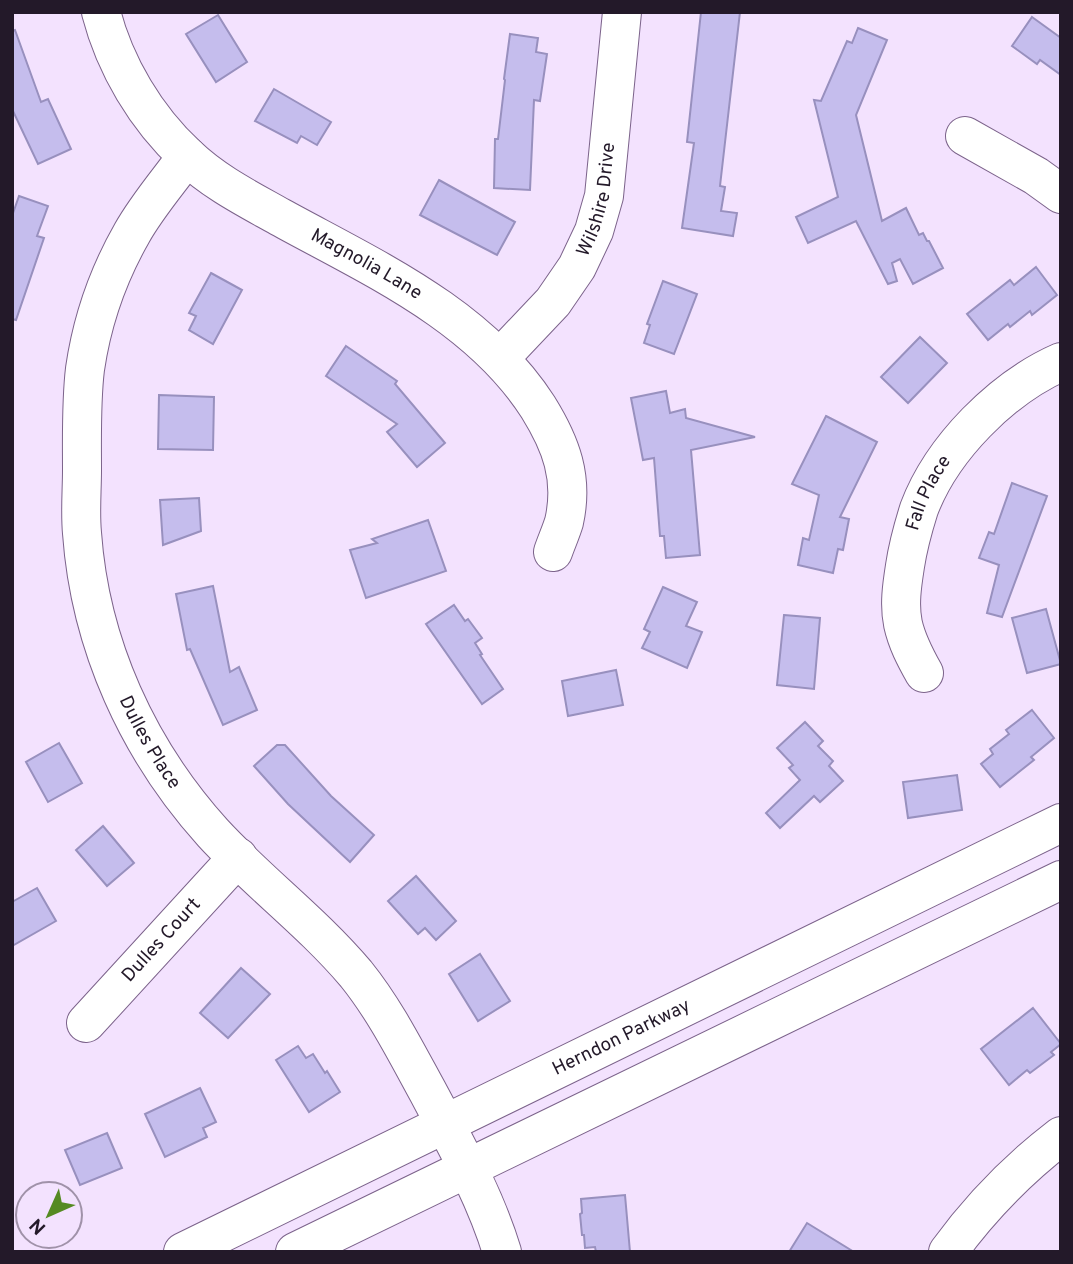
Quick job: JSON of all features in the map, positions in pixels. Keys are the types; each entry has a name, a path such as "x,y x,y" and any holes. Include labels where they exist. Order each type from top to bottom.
{"street":[{"name":"Magnolia Lane","path":"101,12 106,32 126,77 152,117 187,156 224,186 398,283 461,324 500,358 530,394 554,432 564,461 568,492 564,523 553,552"},
{"name":"Wilshire Drive","path":"500,358 553,302 577,267 594,231 604,196 622,12"},
{"path":"965,136 1036,176 1061,194"},
{"name":"Dulles Place","path":"187,156 134,230 113,270 97,312 85,369 82,532 89,590 103,644 124,699 150,749 181,795 215,834 322,937 357,977 392,1026 467,1168 496,1232 502,1252"},
{"name":"Fall Place","path":"924,673 912,652 903,622 901,591 909,539 920,506 954,449 986,413 1010,392 1061,362"},
{"name":"Herndon Parkway","path":"183,1252 1061,823"},
{"name":"Dulles Court","path":"86,1023 238,857"},
{"path":"295,1252 1061,880"},
{"path":"948,1252 1002,1188 1061,1136"}],"building":[{"path":"701,12 740,12 720,186 725,187 721,211 737,213 733,236 682,228 694,143 687,142"},
{"path":"218,15 247,62 216,82 186,34"},
{"path":"1032,17 1061,38 1061,75 1040,60 1037,64 1012,46"},
{"path":"858,28 887,40 856,115 882,221 906,208 919,235 923,233 929,241 943,268 913,284 900,259 892,263 897,281 888,284 856,221 808,243 796,217 838,197 814,100 821,101 847,41 852,43"},
{"path":"15,30 41,102 48,99 71,149 38,164 12,109 12,31"},
{"path":"510,34 538,38 536,52 547,54 540,101 534,100 530,190 494,188 495,139 498,139"},
{"path":"274,89 331,122 317,145 301,136 297,143 255,121"},
{"path":"439,180 515,222 497,255 420,215"},
{"path":"19,196 48,206 37,236 44,238 16,320 12,319 12,216"},
{"path":"1036,267 1057,295 1032,315 1030,311 988,340 967,314 1010,280 1014,285"},
{"path":"211,273 242,290 213,344 189,330 196,316 189,313"},
{"path":"663,281 697,294 674,354 644,343 650,325 647,324"},
{"path":"920,337 947,363 908,403 881,377"},
{"path":"346,346 397,381 395,384 445,443 417,467 387,432 397,424 326,376"},
{"path":"666,391 670,413 685,409 686,418 755,437 691,450 700,555 666,558 664,536 660,536 654,458 643,460 631,398"},
{"path":"159,395 214,397 213,450 158,449"},
{"path":"826,416 877,442 840,517 849,519 843,550 838,549 833,573 798,565 803,538 809,540 819,495 792,484"},
{"path":"1012,483 1047,496 1002,617 987,613 999,565 979,558 989,532 994,534"},
{"path":"199,498 201,531 163,545 160,500"},
{"path":"428,520 446,571 366,598 350,550 377,543 372,539"},
{"path":"213,586 230,672 239,667 257,710 223,725 190,649 187,650 176,594"},
{"path":"663,587 697,602 686,626 702,632 687,668 642,648 650,632 644,629"},
{"path":"454,605 482,638 475,643 503,689 482,704 426,624"},
{"path":"1046,609 1061,664 1027,673 1012,618"},
{"path":"784,615 820,618 814,689 777,685"},
{"path":"616,670 623,705 568,716 562,681"},
{"path":"1032,710 1054,738 1031,757 1034,760 1000,787 981,764 993,754 990,749 1009,734 1006,730"},
{"path":"805,722 823,741 818,746 833,761 829,766 843,781 820,802 814,796 780,828 766,813 800,780 789,768 793,765 777,748"},
{"path":"59,743 82,783 48,802 26,762"},
{"path":"277,745 285,745 331,796 374,835 350,862 288,804 254,766"},
{"path":"957,775 962,810 908,818 903,782"},
{"path":"103,826 134,863 107,886 76,850"},
{"path":"416,876 456,921 436,940 425,928 418,934 388,901"},
{"path":"37,888 56,921 12,946 12,902"},
{"path":"480,954 510,1001 478,1021 449,974"},
{"path":"241,968 270,994 228,1038 200,1013"},
{"path":"1033,1008 1061,1044 1051,1052 1054,1055 1030,1073 1027,1070 1009,1085 981,1049"},
{"path":"298,1046 306,1058 313,1054 340,1092 309,1112 276,1060"},
{"path":"200,1088 216,1122 203,1128 207,1137 165,1157 145,1114"},
{"path":"107,1133 122,1168 84,1183 84,1180 78,1180 65,1150"},
{"path":"625,1195 630,1252 596,1252 595,1247 585,1248 580,1214 581,1199"},
{"path":"807,1223 854,1252 789,1252"}]}
